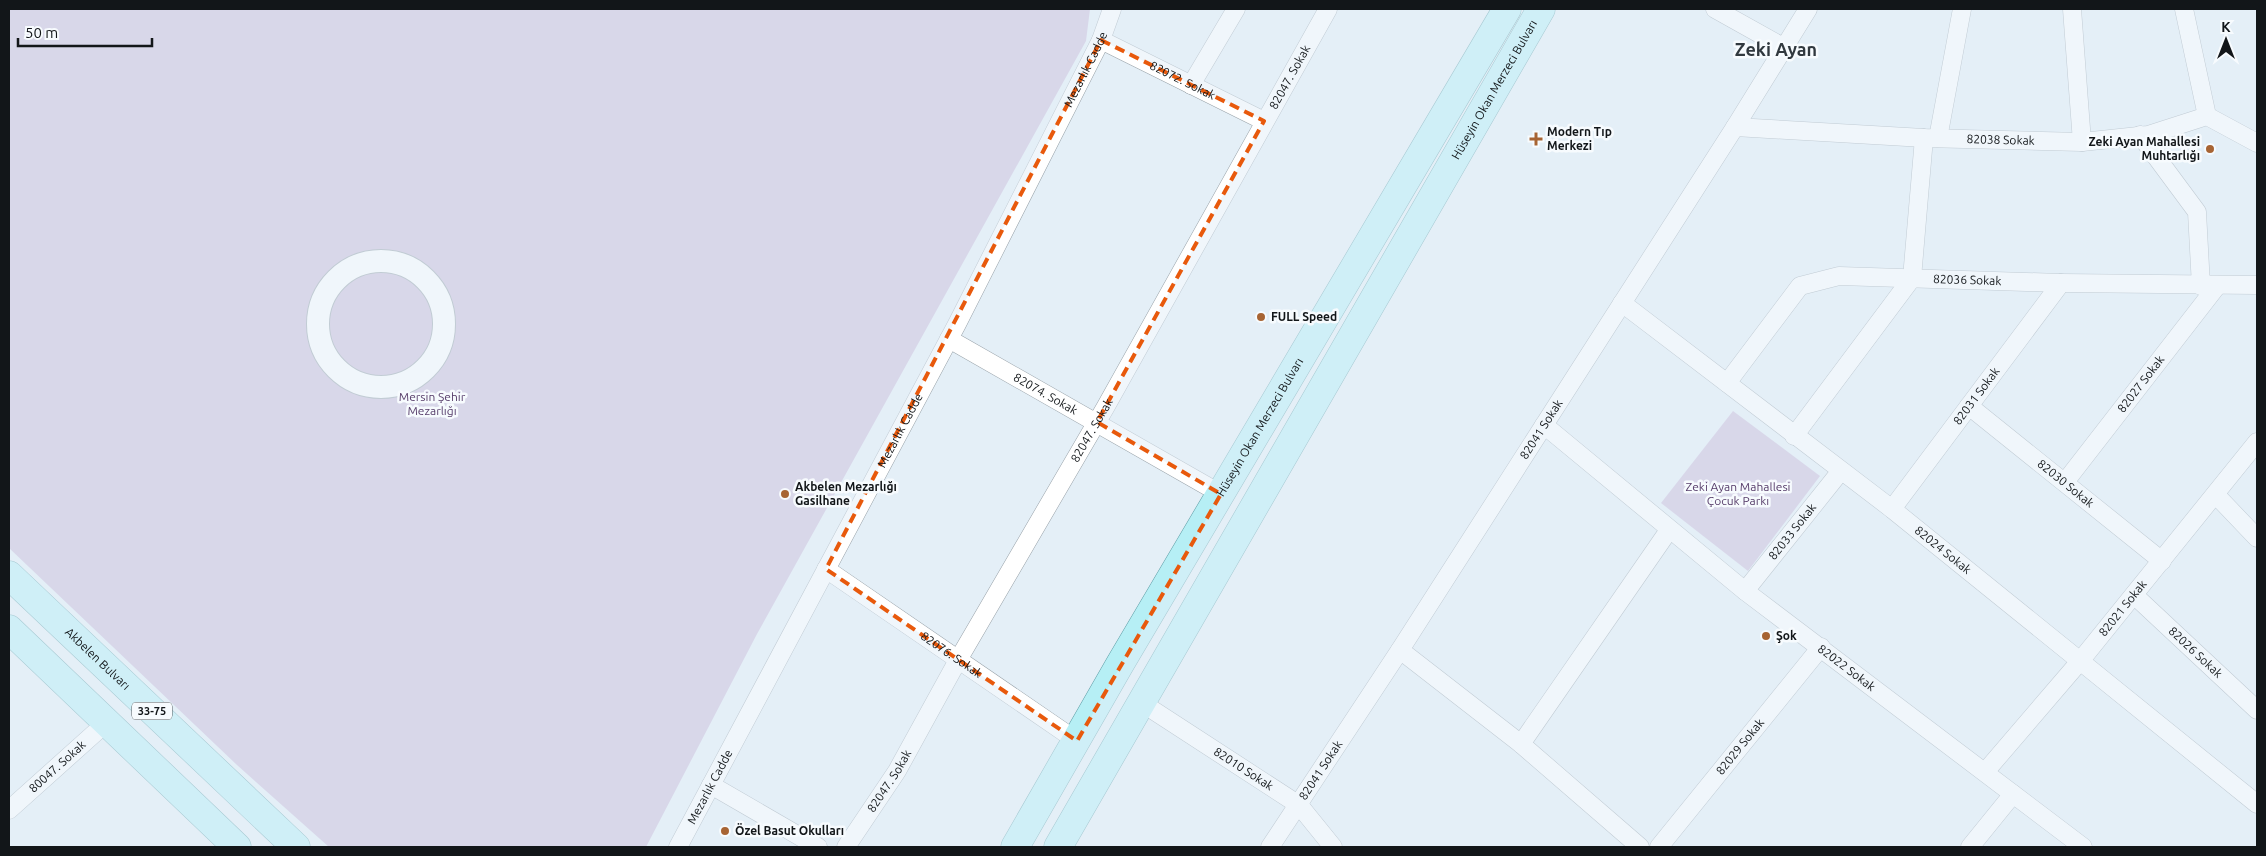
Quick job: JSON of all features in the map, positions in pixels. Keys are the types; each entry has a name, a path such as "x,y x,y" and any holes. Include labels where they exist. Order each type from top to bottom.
{"main road":[{"name":"Hüseyin Okan Merzeci Bulvarı","path":"1058,847 1542,9"},
{"path":"1521,45 1559,9"},
{"name":"Hüseyin Okan Merzeci Bulvarı","path":"1015,847 1500,15"},
{"name":"Akbelen Bulvarı","path":"9,575 296,847"},
{"path":"9,629 236,847"}],"street":[{"name":"Mezarlık Cadde","path":"678,847 949,339 1101,40 1112,9"},
{"path":"1191,85 1236,9"},
{"name":"82047. Sokak","path":"846,847 897,771 958,660 1097,422 1328,9"},
{"path":"1715,9 1784,48"},
{"name":"82041 Sokak","path":"1270,847 1400,650 1735,127 1808,9"},
{"path":"1794,436 1912,278 1931,138 1962,9"},
{"path":"2072,9 2082,142"},
{"path":"2184,9 2206,116 2257,143"},
{"name":"82072. Sokak","path":"1101,40 1264,121"},
{"name":"82038 Sokak","path":"1735,127 1931,138 2082,142 2140,136 2206,116"},
{"path":"2140,136 2197,212 2209,286"},
{"path":"385,260 405,265 423,276 439,298 444,311 444,332 439,352 426,369 409,381 388,387 367,386 347,378 331,364 321,345 317,324 321,303 330,285 346,271 358,265 385,260"},
{"name":"82036 Sokak","path":"1727,383 1800,286 1839,276 2061,283 2257,285"},
{"name":"82031 Sokak","path":"1892,509 2061,283"},
{"name":"82027 Sokak","path":"2064,482 2209,286"},
{"name":"82024 Sokak","path":"1622,303 1840,472 1892,509 2257,804"},
{"name":"82074. Sokak","path":"949,339 1221,494"},
{"name":"82030 Sokak","path":"1969,406 2162,561"},
{"name":"82022 Sokak","path":"1544,425 1669,530 2080,846"},
{"name":"82021 Sokak","path":"1985,772 2081,660 2257,442"},
{"name":"82033 Sokak","path":"1746,590 1840,472"},
{"path":"2216,495 2257,538"},
{"path":"1521,744 1669,530"},
{"name":"82076. Sokak","path":"826,569 1076,741"},
{"name":"82026 Sokak","path":"2134,595 2257,710"},
{"name":"82029 Sokak","path":"1659,847 1820,647"},
{"path":"1400,650 1521,744 1640,847"},
{"name":"82010 Sokak","path":"1142,703 1298,805 1333,847"},
{"name":"80047. Sokak","path":"9,810 106,722"},
{"path":"711,785 818,847"},
{"path":"1970,847 2013,794"}],"highlighted area":[{"path":"1101,40 1264,121 1097,422 1221,494 1077,741 826,569"}],"green space":[{"name":"Mersin Şehir Mezarlığı","path":"9,9 1090,9 1086,41 757,634 646,847 329,847 237,765 9,548"},
{"name":"Zeki Ayan Mahallesi Çocuk Parkı","path":"1733,411 1820,476 1748,571 1661,503"}],"place":[{"name":"Modern Tıp Merkezi","path":"1536,139"},
{"name":"Zeki Ayan Mahallesi Muhtarlığı","path":"2210,149"},
{"name":"FULL Speed","path":"1261,317"},
{"name":"Akbelen Mezarlığı Gasilhane","path":"785,494"},
{"name":"Şok","path":"1766,636"},
{"name":"Özel Basut Okulları","path":"725,831"}],"district":[{"name":"Zeki Ayan","path":"1776,50"}]}
